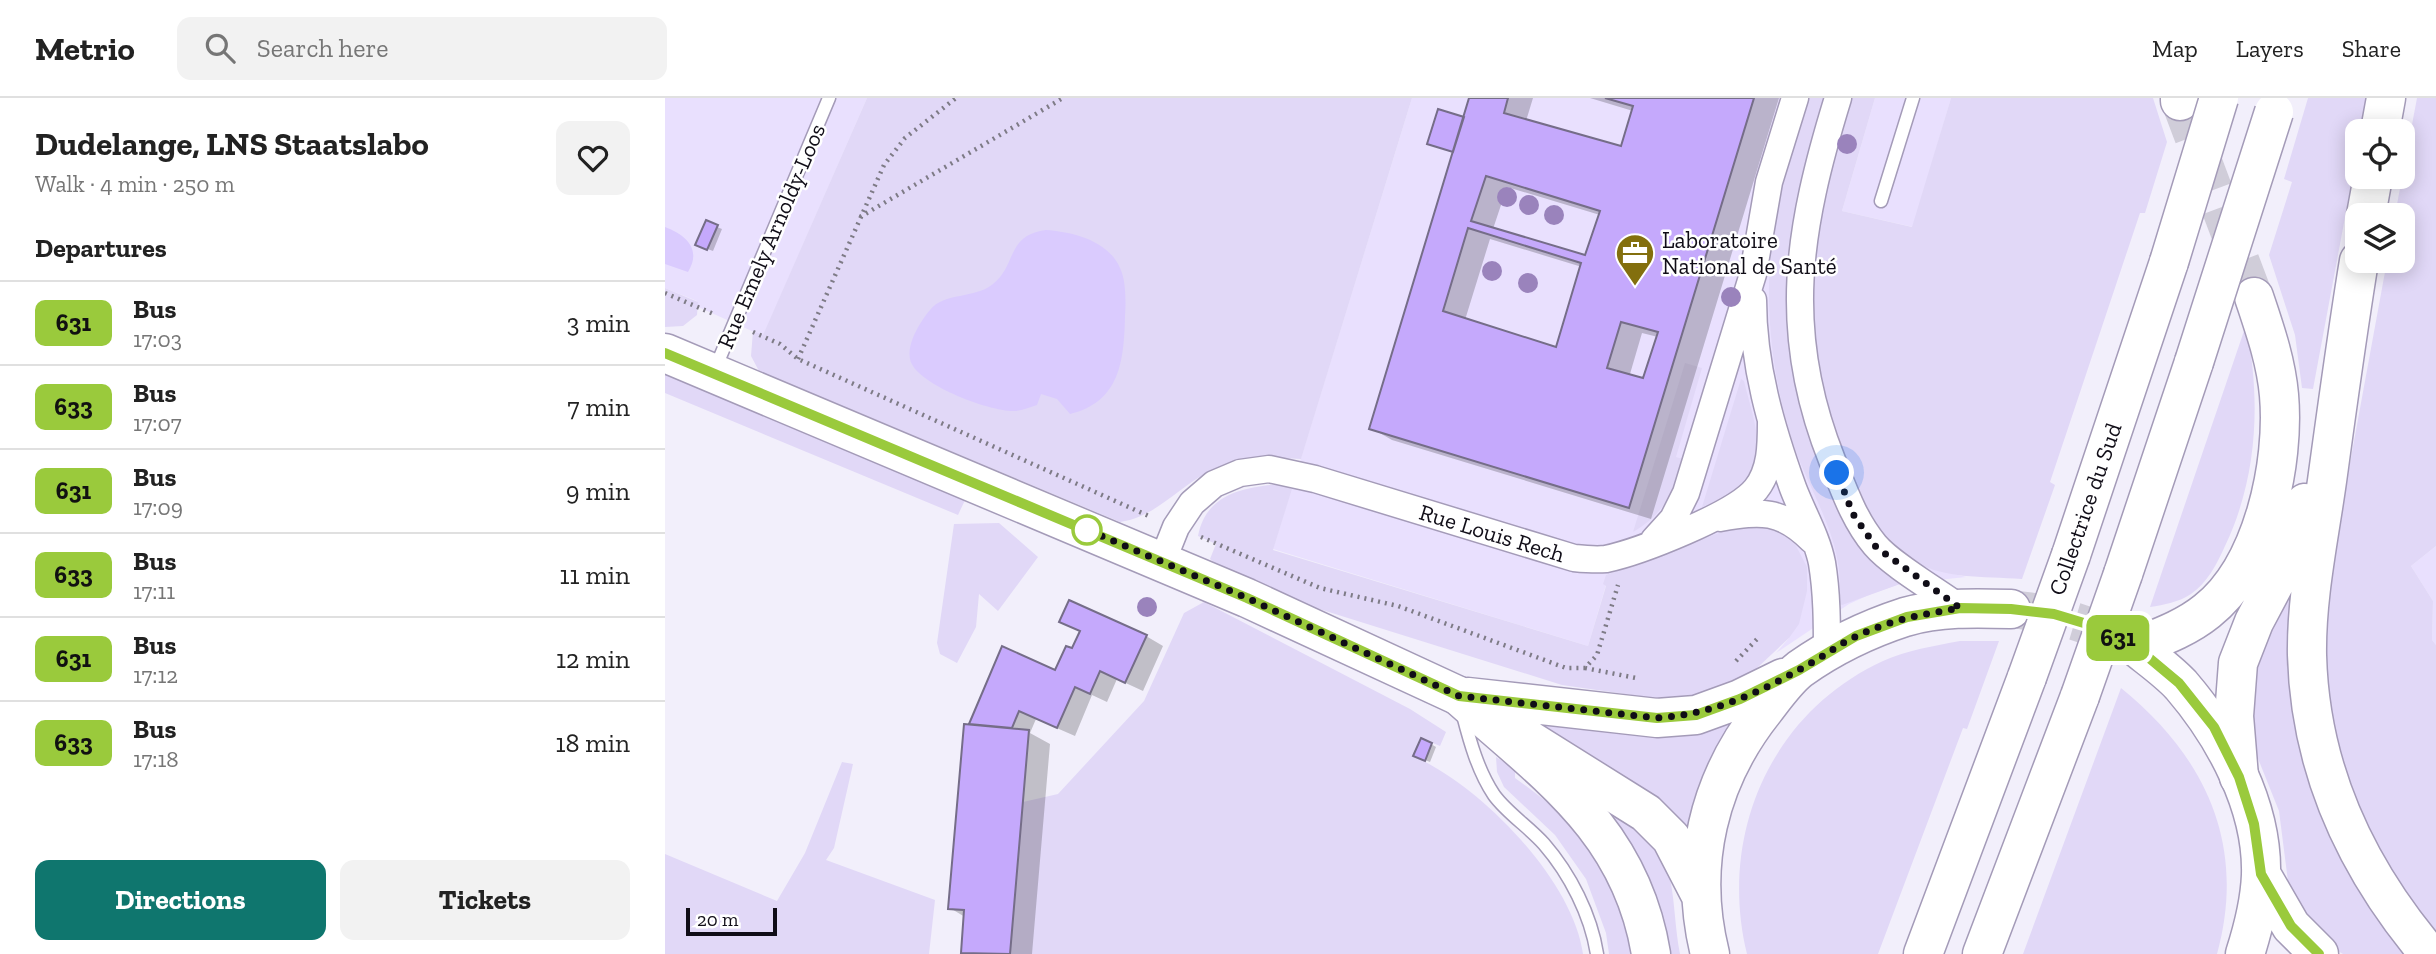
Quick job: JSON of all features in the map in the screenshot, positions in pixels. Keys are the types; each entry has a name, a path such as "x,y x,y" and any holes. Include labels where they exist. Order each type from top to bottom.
{"main road":[{"name":"Collectrice du Sud","path":"1923,954 2071,555 2169,262 2220,98"},
{"path":"2382,119 2386,98"},
{"path":"1982,954 2080,696 2123,574 2276,105"},
{"path":"2357,273 2311,594 2307,656 2315,724 2332,791 2355,850 2393,912 2429,954"},
{"path":"2245,954 2253,926 2261,874 2254,824 2239,777 2214,727 2179,683 2136,647 2175,632 2208,610 2235,581 2254,547 2270,498 2279,447 2279,396 2271,346 2254,297"},
{"path":"2239,777 2234,716 2238,663 2254,622 2289,556 2350,312"},
{"path":"665,353 1162,562 1459,696 1646,813 1671,838 1700,894"},
{"path":"1459,696 1670,717 1696,715 1729,703 1813,662 1856,636 1907,617 1960,608 2011,609"},
{"path":"1710,954 1700,894 1701,850 1711,807 1727,766 1749,728 1813,662"},
{"path":"1459,696 1565,791 1601,830 1633,883 1651,954"},
{"path":"2261,874 2291,926 2319,954"}],"street":[{"name":"Rue Louis Rech","path":"1162,562 1176,527 1192,503 1214,484 1240,472 1269,469 1315,479 1574,558 1602,559 1627,554 1651,544 1672,519 1686,493 1753,274 1769,182 1795,98"},
{"path":"1838,98 1816,171 1802,242 1798,310 1806,377 1820,431 1853,514 1876,547 1960,608"},
{"path":"1753,274 1753,328 1761,386 1771,422 1822,563 1827,612 1813,662"},
{"path":"1651,544 1708,520 1756,489 1766,472 1771,422"},
{"path":"1708,520 1748,513 1771,514 1789,520 1816,544"}],"lane":[{"name":"Rue Emely Arnoldy-Loos","path":"713,374 829,98"},
{"path":"1881,201 1913,98"},
{"path":"1459,696 1472,749 1495,795 1545,845 1574,888 1594,937 1597,954"}],"path":[{"path":"956,98 905,138 884,165 798,359 1176,527 1320,587 1398,606 1566,668 1585,668 1645,680"},
{"path":"859,218 1063,98"},
{"path":"1585,668 1597,655 1627,554"},
{"path":"1726,668 1748,651 1759,637"}],"shaded area":[{"path":"665,98 867,98 763,336 696,306 697,301 665,288"},
{"path":"867,98 1412,98 1301,459 1264,458 1228,464 1194,480 1144,515 1120,522 759,371 751,356 753,331 763,335"},
{"path":"1412,98 1849,98 1823,181 1930,568 1966,577 1900,584 1871,594 1849,604 1776,653 1789,638 1622,571 1606,575 1606,585 1588,646 1273,549"},
{"path":"1807,98 1827,98 1796,378 1900,579 1900,584 1842,605 1838,603 1840,580 1832,537 1789,431 1771,340 1769,278 1775,216 1786,163"},
{"path":"1849,98 1875,98 1842,211 1912,227 1951,98 2153,98 2167,142 2145,213 2140,213 2050,482 2055,485 2022,579 1949,574 1921,565 1895,548 1875,526 1861,500 1826,406 1816,376 1810,341 1810,270 1822,201"},
{"path":"1875,98 1951,98 1913,227 1842,211"},
{"path":"2308,98 2368,98 2364,119 2345,119 2345,189 2350,189 2348,203 2345,203 2345,217 2313,389 2302,388 2295,335 2269,255 2292,182 2284,179"},
{"path":"2417,98 2436,98 2436,546 2411,566 2433,601 2432,640 2436,645 2436,937 2373,846 2349,787 2331,723 2325,657 2326,594 2385,273 2415,273 2415,203 2397,203 2400,189 2415,189 2413,119"},
{"path":"665,227 690,244 693,256 688,272 665,264"},
{"path":"1046,230 1067,233 1098,244 1114,258 1122,273 1125,298 1123,349 1116,377 1109,390 1087,408 1070,414 1057,399 1041,394 1037,405 1016,411 973,402 925,378 910,359 910,346 922,320 930,310 943,300 986,289 1001,276 1024,238"},
{"path":"665,288 698,302 697,315 683,326 665,327"},
{"path":"2246,325 2255,409 2250,465 2236,520 2219,560 2202,584 2181,599 2150,607"},
{"path":"1685,363 1702,368 1676,457 1683,459 1680,471 1660,510 1633,532"},
{"path":"665,374 966,498 958,515 665,393"},
{"path":"1741,379 1744,381 1755,424 1755,467 1749,479 1738,490 1702,507"},
{"path":"1278,484 1292,489 1273,550 1588,646 1606,586 1603,584 1606,575 1743,524 1770,525 1794,542 1807,567 1807,591 1799,624 1789,638 1741,683 1693,698 1660,699 1562,685 1316,608 1219,566 1210,559 1216,544 1198,536 1209,511 1227,496 1238,491"},
{"path":"999,523 1038,557 998,611 979,594 976,627 957,663 940,654 937,643 954,524"},
{"path":"2436,546 2436,645 2432,640 2433,601 2411,566"},
{"path":"2298,561 2293,648 2409,954 2343,954 2316,938 2291,905 2279,811 2253,746 2247,709 2259,640"},
{"path":"1204,602 1410,709 1446,732 1440,746 1421,738 1413,756 1466,789 1494,812 1519,838 1562,896 1576,925 1583,954 1010,954 1023,802 1058,794 1144,701 1184,613"},
{"path":"1960,641 1999,641 1967,729 1963,728 1878,954 1747,954 1740,910 1740,866 1747,823 1762,783 1783,745 1810,712 1844,684 1883,661"},
{"path":"2121,688 2151,715 2176,743 2197,774 2212,806 2222,840 2227,876 2225,914 2217,954 2023,954"},
{"path":"1731,723 1733,725 1687,831 1538,724 1700,733"},
{"path":"1496,757 1515,769 1515,778 1575,827 1599,856 1620,898 1634,954 1609,954 1606,933 1586,879 1555,835 1504,787 1497,772"},
{"path":"842,762 853,764 834,848 826,860 935,900 929,954 665,954 665,854 777,901 805,853"},
{"path":"1574,787 1632,824 1656,847 1670,878 1680,954 1662,954"}],"building":[{"name":"Laboratoire National de Santé","path":"1469,98 1508,98 1504,113 1621,146 1633,106 1605,98 1754,98 1629,508 1369,429","holes":["1486,176 1600,211 1585,255 1471,221","1468,228 1581,263 1556,347 1443,311","1621,322 1658,332 1643,378 1607,368"]},
{"path":"1438,109 1464,117 1453,152 1427,144"},
{"path":"706,220 718,225 707,250 695,245"},
{"path":"1069,600 1147,635 1125,683 1100,671 1090,694 1075,687 1057,728 1019,711 1012,728 969,724 1002,646 1055,670 1066,646 1072,648 1080,631 1059,622"},
{"path":"964,724 1029,730 1010,954 961,953 964,910 948,909"},
{"path":"1421,738 1432,743 1425,761 1413,756"}],"tunnel":[{"path":"2180,101 2254,297"},
{"path":"2019,610 2078,622 2134,646"}],"bus line":[{"name":"631","path":"665,353 1247,598 1459,696 1657,718 1696,715 1740,699 1799,670 1856,636 1907,617 1960,608 2011,609 2054,614 2097,627 2136,647 2179,683 2214,727 2239,777 2254,824 2261,874 2291,926 2319,954"}],"place":[{"name":"Laboratoire National de Santé","path":"1635,287"}],"route":[{"path":"1087,530 1083,528 1247,598 1459,696 1657,718 1696,715 1740,699 1799,670 1856,636 1907,617 1960,608 1876,547 1853,514 1837,473"}]}
